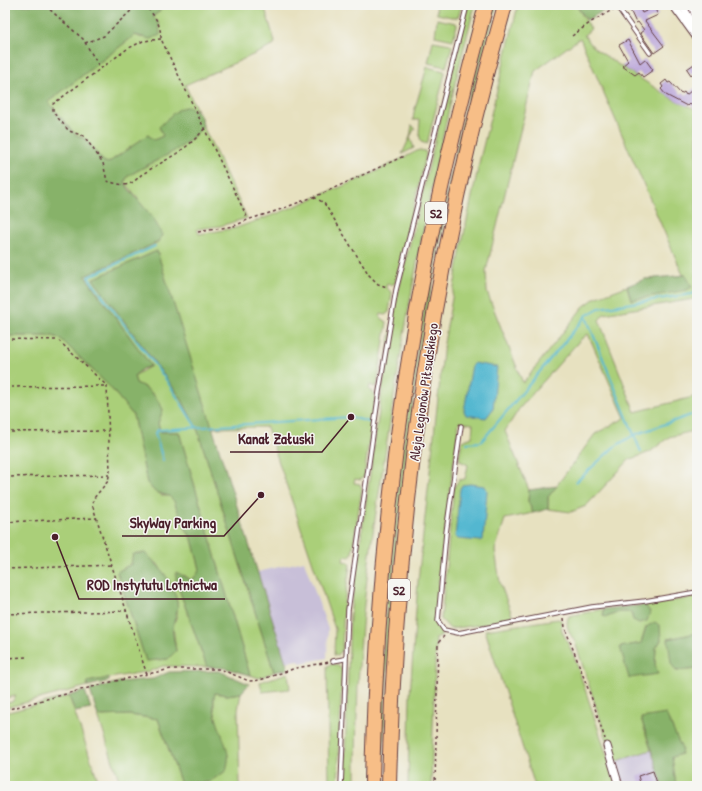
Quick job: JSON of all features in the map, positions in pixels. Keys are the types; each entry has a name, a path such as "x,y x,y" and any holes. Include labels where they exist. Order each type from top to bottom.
{"highway":[{"name":"Aleja Legionów Piłsudskiego","path":"372,786 378,645 386,536 399,424 429,245 456,120 486,5"},
{"name":"Aleja Legionów Piłsudskiego","path":"389,786 394,664 404,531 421,394 440,278 460,180 505,5"}],"street":[{"path":"674,5 697,38"},
{"path":"682,5 697,32"},
{"path":"692,5 697,20"},
{"path":"607,746 619,786"}],"lane":[{"path":"341,786 344,659 354,560 396,290 467,5"},
{"path":"620,6 650,54"},
{"path":"461,426 446,533 438,621 440,626 447,632 453,633 474,630 564,612 697,592"},
{"path":"333,661 344,659"}],"path":[{"path":"47,5 47,7 85,42 100,68"},
{"path":"85,42 104,36 137,5"},
{"path":"143,5 149,10 161,27 161,39 248,220"},
{"path":"572,36 591,22 620,6"},
{"path":"161,39 144,41 127,48 53,104 53,112 69,131 84,136 103,163 107,181 130,184 162,161 182,150 197,139 204,129"},
{"path":"198,232 234,226 314,197 404,156"},
{"path":"314,197 324,203 369,275 378,284 387,287"},
{"path":"5,339 58,340 107,386 109,475 108,481 93,500 97,518 148,675"},
{"path":"5,386 107,386"},
{"path":"5,432 108,431"},
{"path":"5,477 109,475"},
{"path":"5,522 97,518"},
{"path":"5,569 112,565"},
{"path":"5,614 127,611"},
{"path":"564,612 565,628 592,700 607,746"},
{"path":"435,786 438,643 447,632"},
{"path":"5,658 26,657"},
{"path":"5,710 111,682 171,669 220,669 249,681 260,680 296,668 333,661"}],"shaded area":[{"path":"304,561 328,629 327,658 300,663 299,660 286,662 258,572"},
{"path":"651,750 663,786 624,786 616,761"}],"green space":[{"path":"5,5 166,5 153,17 159,23 160,35 150,39 135,35 48,102 75,134 85,139 103,161 108,163 148,135 154,140 163,136 159,127 178,110 187,107 191,108 198,113 202,121 203,126 187,143 127,177 125,182 128,188 154,219 162,235 158,242 85,276 151,366 142,369 134,376 136,383 152,394 163,410 158,423 160,432 179,432 250,675 225,668 207,667 176,581 176,572 191,580 196,576 200,569 192,539 183,524 174,501 169,496 155,492 147,483 133,415 110,387 61,339 53,336 5,336"},
{"path":"166,5 264,5 275,42 273,46 185,85 197,110 189,107 163,136 154,140 148,135 108,163 103,161 85,139 75,134 48,102 135,35 142,38 153,17"},
{"path":"436,5 462,5 458,17 456,18 437,14"},
{"path":"468,5 475,5 450,103 419,252 401,352 372,541 363,612 359,662 356,786 344,786 350,614 389,342 398,293"},
{"path":"493,5 497,5 478,72 447,208 433,276 422,345 403,483 396,552 385,698 383,786 379,786 382,687 388,589 397,490 410,392 446,197 468,101"},
{"path":"518,5 576,5 591,29 584,35 594,48 673,99 697,110 697,306 694,299 604,314 599,320 635,412 697,396 697,430 669,437 650,452 629,460 586,506 571,512 548,509 548,497 595,434 625,418 588,334 580,340 519,409 505,431 529,490 528,501 533,513 505,519 495,550 500,583 514,620 450,629 441,619 454,487 459,480 465,479 468,465 460,461 459,457 462,441 472,437 473,424 459,422 441,559 435,621 437,627 443,632 442,635 436,638 431,786 408,786 410,695 418,581 444,343 461,248 480,159","holes":["580,38 683,275 686,275 631,300 627,286 595,298 583,307 523,383 487,292 486,271 535,71"]},
{"path":"576,5 614,5 587,20"},
{"path":"437,19 456,23 457,25 453,40 435,36"},
{"path":"433,41 450,44 452,46 446,67 428,63"},
{"path":"427,67 444,71 445,73 427,144 421,142 419,133 420,120 413,120"},
{"path":"412,125 415,128 410,137"},
{"path":"203,126 247,218 220,226 197,229 199,234 236,228 281,212 367,176 419,150 425,151 426,155 395,283 391,285 387,284 386,287 392,293 389,312 385,315 381,314 380,317 387,322 377,385 375,387 370,385 369,390 373,392 375,397 364,477 360,480 355,479 354,483 360,484 362,489 352,553 350,557 344,556 343,561 348,562 350,565 344,604 342,650 338,655 334,655 335,629 267,427 212,428 157,251 93,279 181,398 198,431 274,672 259,678 250,675 179,432 160,432 158,423 163,410 152,394 136,383 134,376 151,366 85,276 158,242 137,197 125,182 127,177 187,142"},
{"path":"410,137 414,148 402,154"},
{"path":"157,251 288,669 274,672 198,431 181,398 93,279"},
{"path":"686,275 692,287 687,290 631,300 627,286 645,279"},
{"path":"5,336 53,336 61,339 110,387 133,415 147,483 161,495 169,496 174,501 183,524 192,539 200,569 196,576 191,580 184,575 176,581 207,667 163,666 150,671 87,682 88,686 5,708 5,703 12,702 16,696 5,698","holes":["157,563 171,585 177,602 177,615 173,627 176,651 168,659 146,661 117,572 131,564"]},
{"path":"557,486 548,497 548,509 533,513 528,501 529,490"},
{"path":"145,553 169,581 173,588 177,602 173,629 176,651 168,659 146,661 117,572 131,564 133,554"},
{"path":"697,597 697,633 668,639 676,671 697,669 697,786 676,786 672,757 681,754 670,721 641,718 651,750 614,762 575,642 567,626 569,616 604,609 603,616 607,617 619,612 631,612 633,620 650,612 645,605","holes":["661,640 656,648 655,664 620,647"]},
{"path":"645,605 650,612 647,621 639,623 633,620 631,612 619,612 607,617 603,616 604,609"},
{"path":"558,619 561,620 562,631 574,656 617,786 535,786 485,630"},
{"path":"655,622 660,626 661,640 656,648 655,664 658,674 629,678 620,647 641,643 646,627"},
{"path":"697,633 697,669 676,671 671,663 668,639"},
{"path":"333,664 338,665 342,670 338,786 329,786 327,666"},
{"path":"219,671 249,684 241,693 227,695 215,693 214,709 226,747 228,759 226,771 209,782 181,784 158,719 130,715 98,716 90,690 119,682 153,679 169,672"},
{"path":"288,673 290,689 262,692 260,682"},
{"path":"109,678 109,681 88,686 87,682"},
{"path":"85,691 91,709 75,712 69,696"},
{"path":"215,693 227,695 241,693 238,710 240,786 121,786 98,716 130,715 158,719 181,784 228,756 220,733 214,708"},
{"path":"69,696 100,786 5,786 5,713"},
{"path":"666,714 682,749 681,754 672,757 676,786 663,786 641,718"}],"water":[{"path":"474,363 497,367 493,409 486,418 466,415 464,411 472,365"},
{"path":"470,484 485,486 487,491 483,540 480,541 458,539 455,537 460,489 462,485"}],"building":[{"path":"638,5 642,13 654,7 658,15 645,21 664,46 654,53 640,33 644,30 638,22 636,23 630,10"},
{"path":"628,40 640,63 645,59 653,70 643,77 639,72 635,75 622,66 628,61 619,45"},
{"path":"697,62 697,70 691,75 687,69"},
{"path":"666,80 668,83 670,82 681,94 684,92 686,95 697,86 697,111 690,103 687,106 666,95 661,89 663,87 661,84"},
{"path":"653,771 658,786 641,786 638,776"}],"waterway":[{"path":"155,246 88,277 167,381 196,427"},
{"path":"467,443 481,442 587,315 599,308 697,292"},
{"path":"586,317 641,452"},
{"path":"576,482 614,447 634,435 691,415"},
{"path":"163,460 155,433 158,430 351,417 369,422"}],"place":[{"name":"Kanał Załuski","path":"351,417"},
{"name":"SkyWay Parking","path":"261,495"},
{"name":"ROD Instytutu Lotnictwa","path":"55,537"}]}
